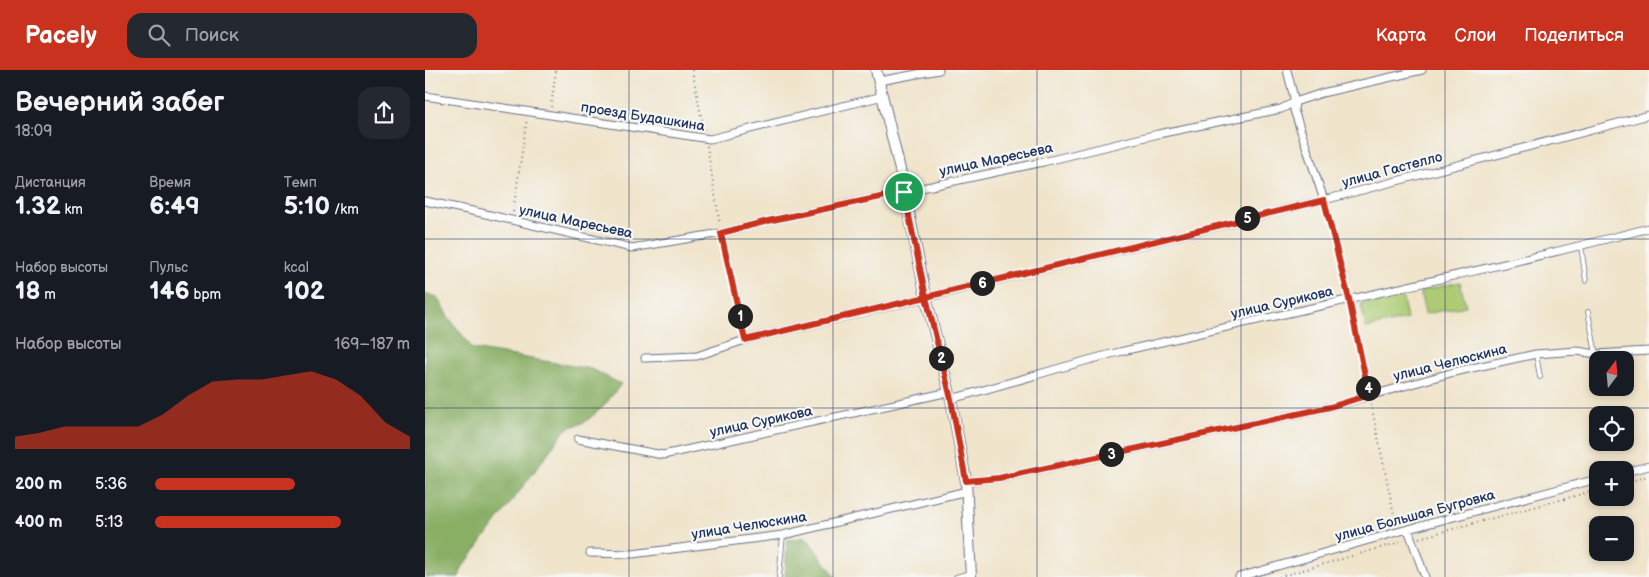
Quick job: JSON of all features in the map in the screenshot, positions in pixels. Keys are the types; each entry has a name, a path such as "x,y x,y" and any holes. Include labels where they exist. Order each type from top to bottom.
{"street":[{"path":"877,70 926,297 950,396 967,486 971,575"},
{"path":"879,81 939,70"},
{"path":"1287,70 1295,102 1294,110 1324,200"},
{"name":"улица Маресьева","path":"425,201 632,248 721,233 768,221 1043,162 1158,134 1281,109 1322,92 1422,70"},
{"name":"проезд Будашкина","path":"425,96 710,139 883,96"},
{"name":"улица Гастелло","path":"645,358 697,356 745,340 1324,200 1649,114"},
{"name":"улица Сурикова","path":"578,439 663,455 950,396 1110,355 1349,299 1481,271 1649,228"},
{"name":"улица Челюскина","path":"590,553 632,554 783,535 999,478 1330,407 1453,372 1536,354 1577,350 1589,353"},
{"name":"улица Челюскина","path":"1634,352 1649,351"},
{"path":"1634,470 1649,466"},
{"name":"улица Большая Бугровка","path":"1239,577 1397,532 1589,481"},
{"path":"1408,530 1425,577"}],"lane":[{"path":"1581,246 1587,281"},
{"path":"1588,312 1595,351"},
{"path":"1536,354 1540,377"},
{"path":"779,577 783,535"},
{"path":"956,577 971,575"}],"path":[{"path":"550,115 556,70"},
{"path":"692,70 721,233 745,340"},
{"path":"512,220 529,111"},
{"path":"1324,200 1349,299 1397,532"},
{"path":"1634,480 1649,476"},
{"path":"1279,577 1589,492"}],"green space":[{"path":"1460,282 1466,306 1425,314 1420,291"},
{"path":"425,294 437,297 447,315 473,349 591,369 621,384 603,407 585,422 566,429 462,568 459,577 425,577"},
{"path":"1402,295 1407,319 1366,328 1361,304"},
{"path":"806,537 836,577 785,577 787,540"}],"route":[{"path":"904,192 721,233 745,340 926,297 951,399 966,481 999,478 1330,407 1369,395 1349,299 1324,200 926,297 904,192"}]}
